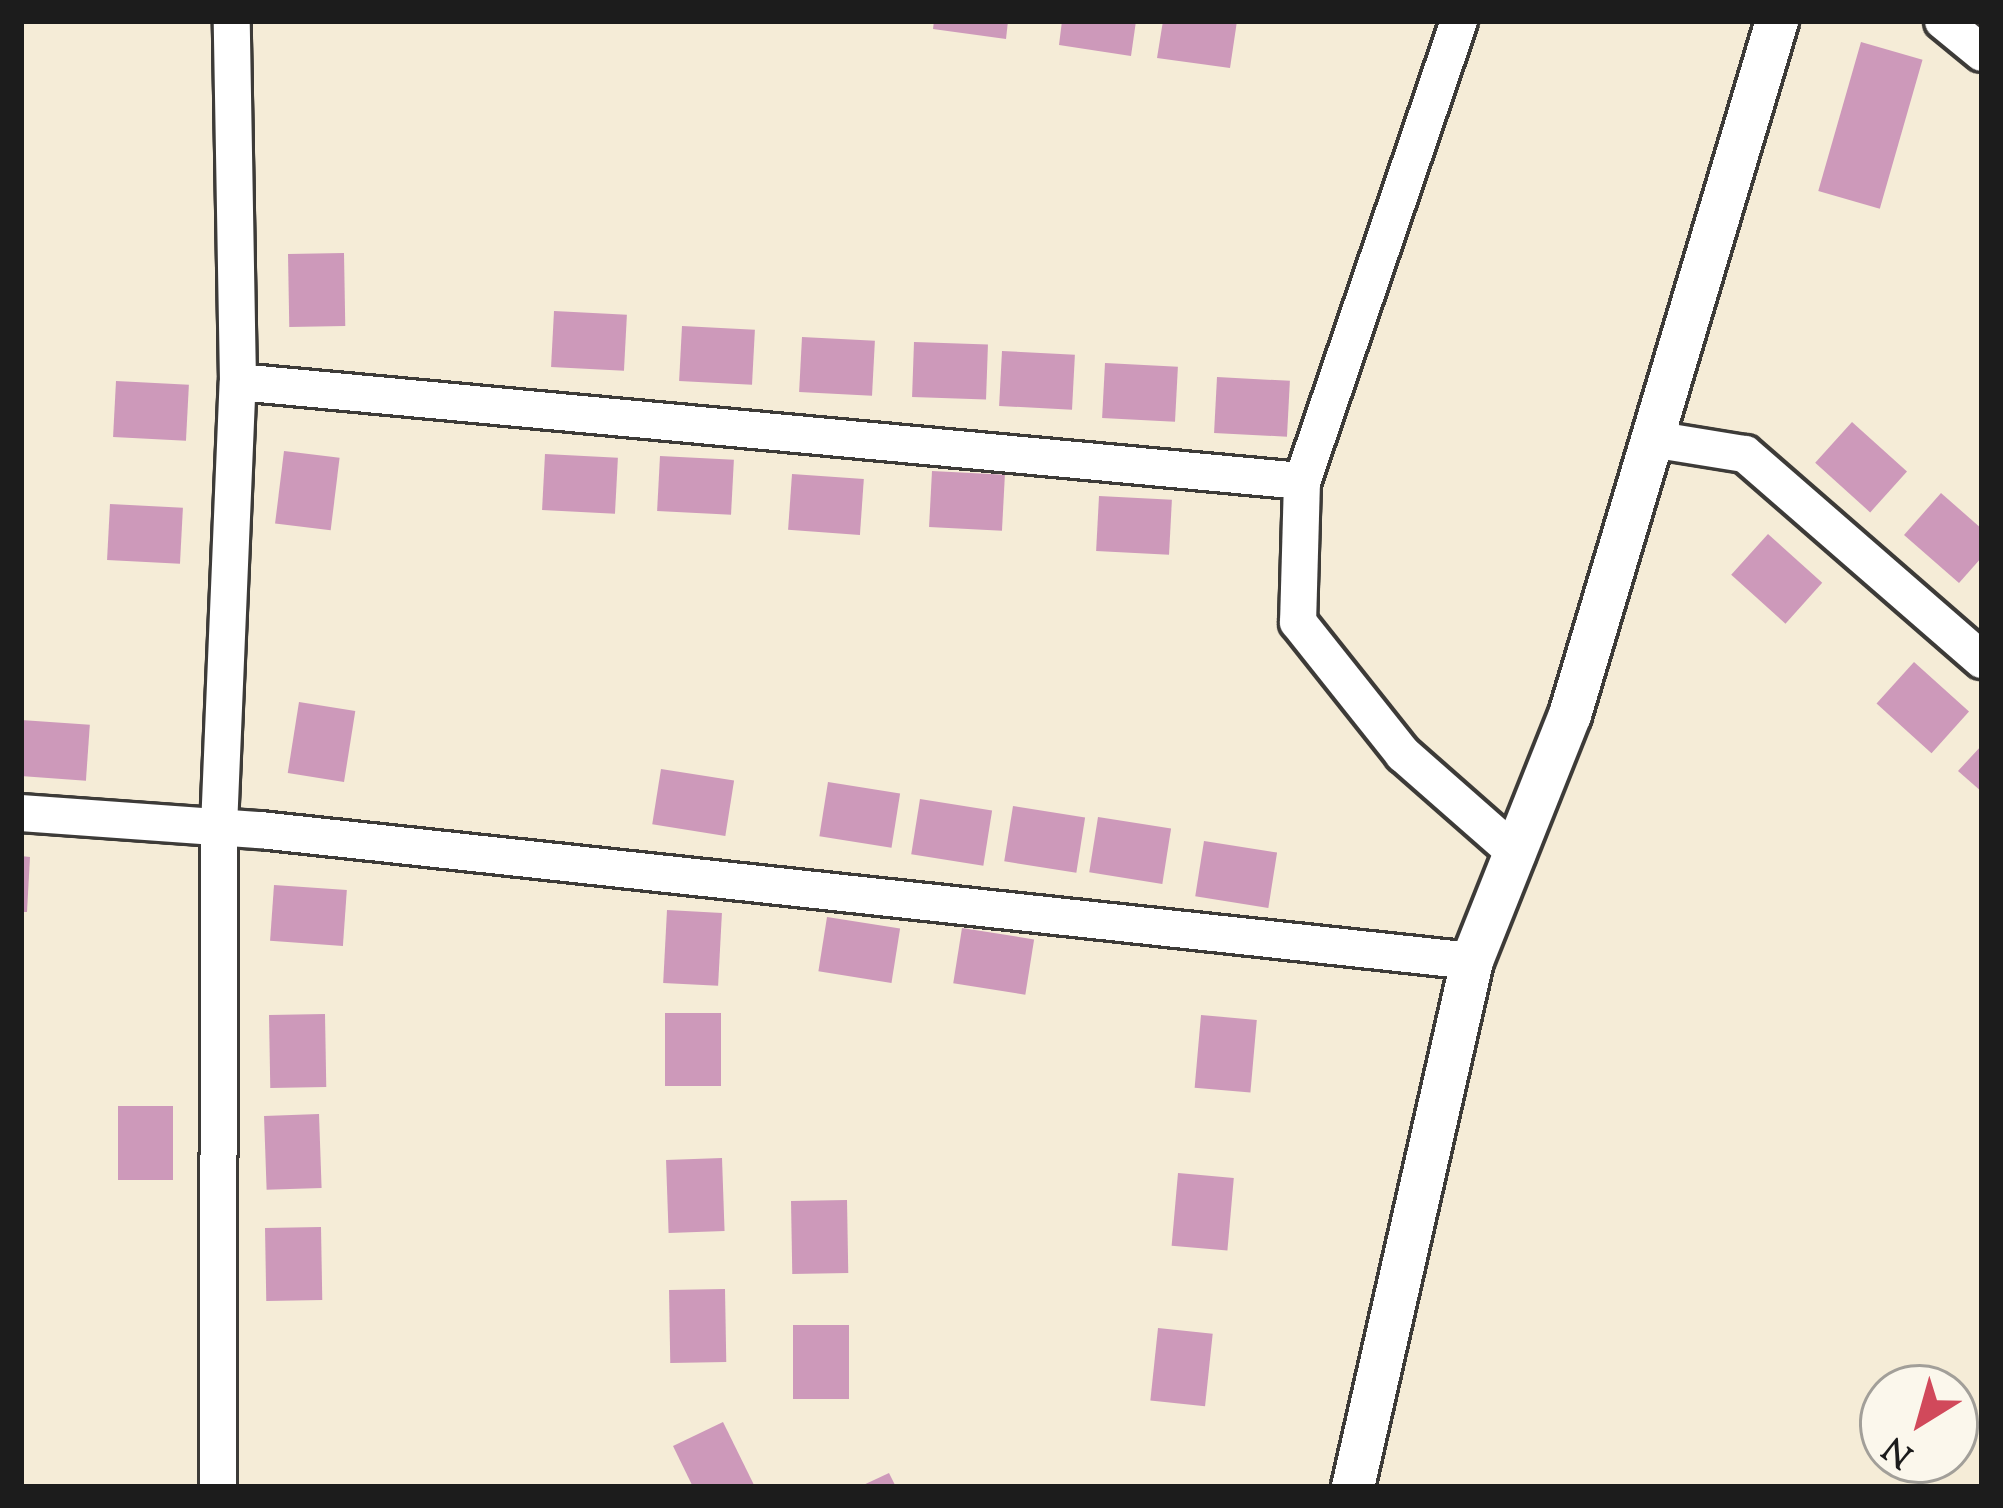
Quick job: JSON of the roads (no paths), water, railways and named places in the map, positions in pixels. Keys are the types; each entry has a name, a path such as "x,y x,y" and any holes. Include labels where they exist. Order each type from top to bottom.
{"street":[{"path":"218,1487 219,827 238,382 232,21"},
{"path":"1459,21 1302,482 1298,622 1403,754 1516,854"},
{"path":"1353,1487 1472,961 1570,715 1777,21"},
{"path":"1943,21 1982,53"},
{"path":"238,382 1302,482"},
{"path":"1652,439 1745,454 1982,660"},
{"path":"21,813 219,827 1472,961"}]}
